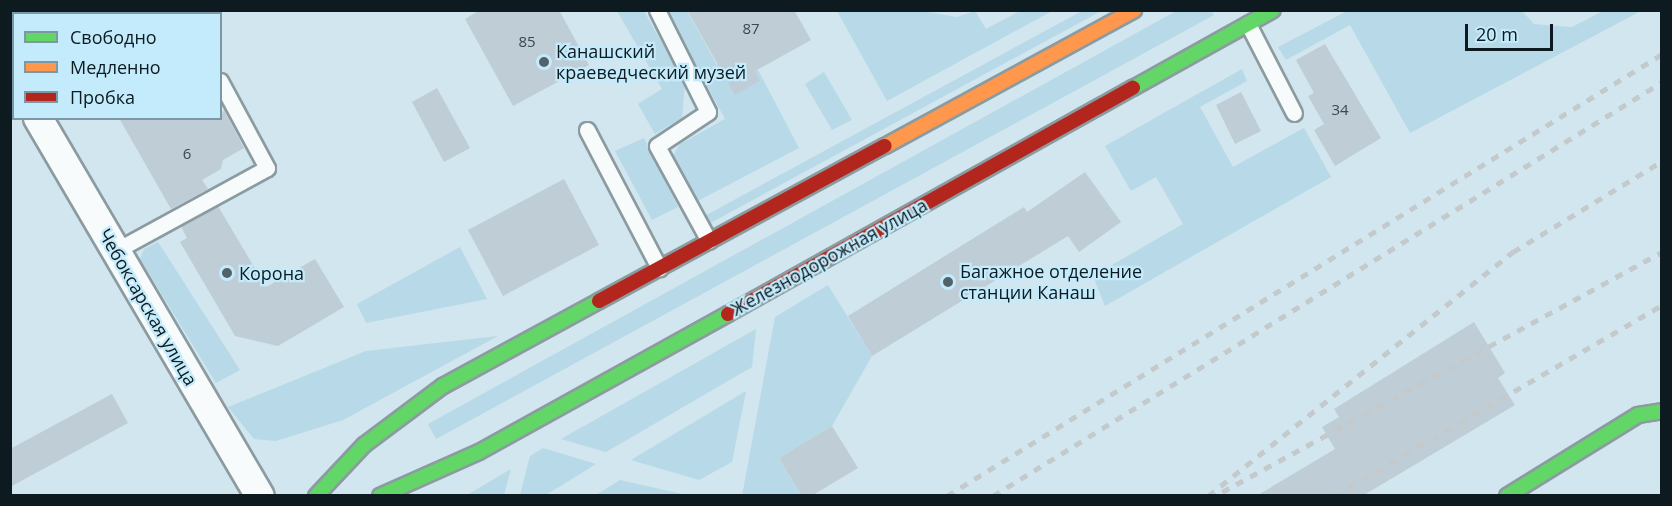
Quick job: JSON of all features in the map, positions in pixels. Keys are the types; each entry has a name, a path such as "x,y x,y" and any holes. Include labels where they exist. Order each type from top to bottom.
{"main road":[{"path":"316,495 364,445 443,386 1134,10"},
{"name":"Железнодорожная улица","path":"380,495 479,452 1244,17 1274,10"},
{"path":"1507,495 1638,415 1659,409"}],"street":[{"name":"Чебоксарская улица","path":"39,120 260,495"}],"lane":[{"path":"657,10 708,112 657,146 709,241"},
{"path":"1244,17 1294,113"},
{"path":"115,251 267,168 222,85"},
{"path":"587,130 659,268"}],"shaded area":[{"path":"1178,10 1211,11 1214,15 436,439 428,424"},
{"path":"1349,10 1522,11 1534,24 1572,27 1603,11 1641,11 1410,133 1350,25 1286,60 1278,47"},
{"path":"617,11 644,11 685,83 682,118 655,134 638,104 662,89"},
{"path":"666,11 687,11 717,65 747,49 799,148 692,204 670,161 680,144 725,119"},
{"path":"837,11 922,11 957,17 975,11 986,29 1020,11 1052,11 887,101"},
{"path":"1082,11 1101,11 705,226 701,218"},
{"path":"1242,69 1247,81 1200,107 1233,167 1304,128 1331,177 1105,306 1093,276 1183,224 1156,177 1131,191 1105,146"},
{"path":"824,72 852,120 832,130 805,84"},
{"path":"644,138 678,207 652,220 615,151"},
{"path":"158,242 240,370 216,383 140,259 144,249"},
{"path":"460,247 487,299 366,323 357,304"},
{"path":"828,285 872,356 832,426 779,458 800,494 742,496 775,317"},
{"path":"756,329 752,367 606,452 561,439"},
{"path":"498,336 343,420 276,441 254,439 228,407 366,351"},
{"path":"746,391 732,462 699,480 631,460"},
{"path":"543,448 596,464 546,495 520,495 530,456"},
{"path":"511,469 504,495 467,495"},
{"path":"620,480 687,495 596,495"}],"building":[{"path":"480,10 559,10 589,65 513,106 465,19"},
{"path":"687,10 794,10 811,40 755,71 760,81 735,95"},
{"path":"1325,44 1381,138 1335,166 1314,130 1324,124 1308,96 1314,93 1296,60"},
{"path":"437,88 470,148 444,162 412,102"},
{"path":"1241,92 1261,131 1235,144 1216,105"},
{"path":"224,110 244,148 223,160 221,169 202,180 208,189 171,209 120,120 222,120"},
{"name":"Багажное отделение станции Канаш","path":"1085,172 1121,222 1079,252 1068,236 872,356 848,316 1024,207 1027,212"},
{"path":"564,179 599,245 503,296 468,230"},
{"name":"Корона","path":"218,206 266,287 315,259 344,307 278,346 235,336 180,242 187,238 181,226"},
{"path":"1474,322 1505,373 1498,378 1515,405 1364,495 1258,495 1335,449 1322,427 1339,417 1334,409"},
{"path":"112,394 128,423 10,487 10,449"},
{"path":"832,426 858,468 813,495 801,495 779,458"}],"railway":[{"path":"947,496 1662,54"},
{"path":"993,496 1662,82"},
{"path":"1208,496 1513,252 1662,161"},
{"path":"1222,492 1662,252"},
{"path":"1334,496 1662,305"}],"traffic: fast":[{"path":"1133,88 1273,10"},
{"path":"316,496 364,445 443,386 599,301"},
{"path":"380,496 479,452 728,314"},
{"path":"1507,496 1638,415 1662,411"}],"traffic: slow":[{"path":"885,146 1134,10"}],"traffic: jam":[{"path":"728,314 1133,88"},
{"path":"599,301 885,146"}],"place":[{"name":"Канашский краеведческий музей","path":"544,62"},
{"name":"Корона","path":"227,273"},
{"name":"Багажное отделение станции Канаш","path":"948,282"}]}
